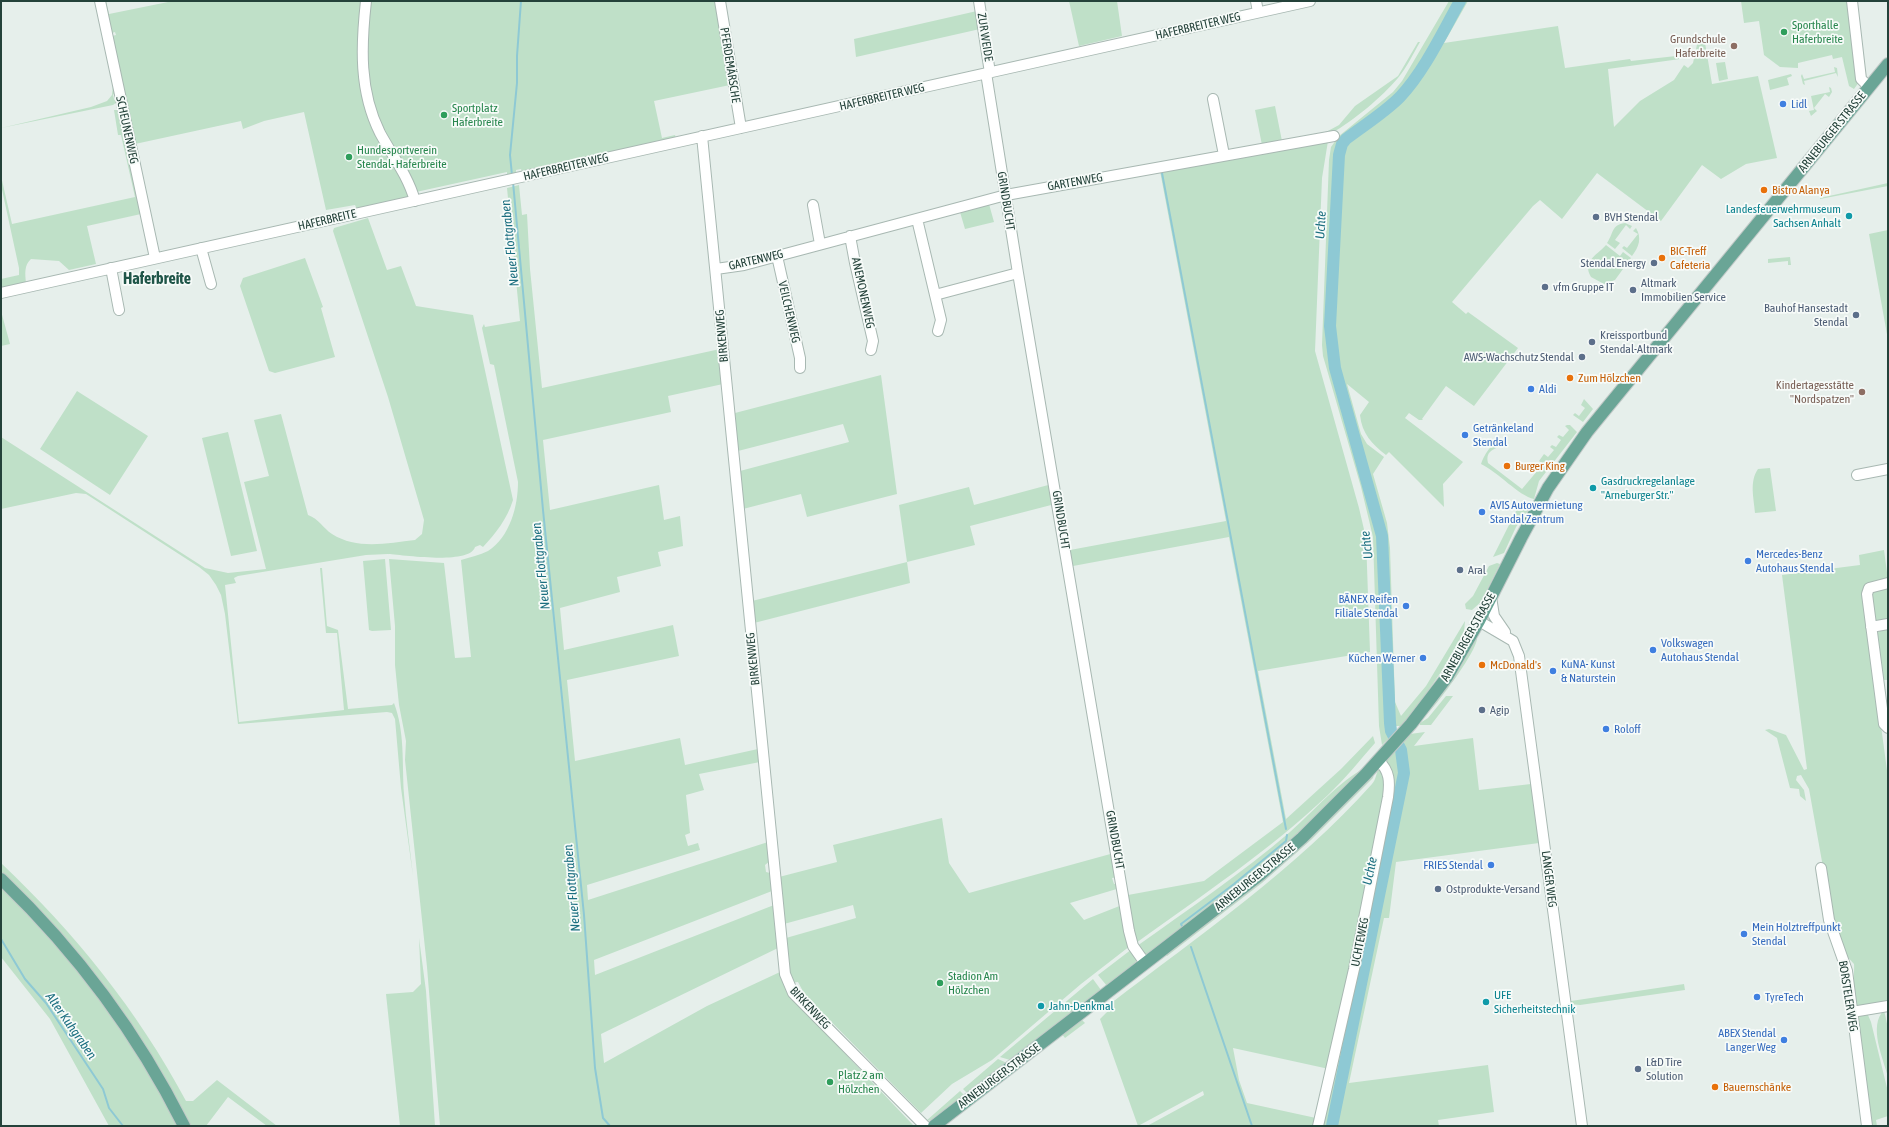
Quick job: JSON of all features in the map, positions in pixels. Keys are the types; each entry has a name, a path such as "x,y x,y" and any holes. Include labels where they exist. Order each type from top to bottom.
{"main road":[{"name":"ARNEBURGER STRASSE","path":"934,1126 1289,851 1332,809 1388,750 1447,677 1479,620 1544,494 1587,432 1888,64"},
{"path":"1,879 55,935 103,994 150,1063 184,1126"}],"street":[{"name":"SCHEUNENWEG","path":"100,1 155,258"},
{"path":"366,1 361,57 369,104 379,131 406,178 415,201"},
{"name":"PFERDEMÄRSCHE","path":"720,1 742,128"},
{"name":"ZUR WEIDE","path":"979,1 988,73"},
{"path":"1256,1 1258,12"},
{"name":"HAFERBREITER WEG","path":"453,192 1310,1"},
{"name":"ARNEBURGER STRASSE","path":"1852,1 1861,79 1869,87"},
{"name":"GRINDBUCHT","path":"988,73 1018,273 1131,938 1133,946 1146,963"},
{"path":"1213,99 1224,155"},
{"name":"BIRKENWEG","path":"702,136 785,974 794,993 925,1126"},
{"name":"GARTENWEG","path":"716,269 740,266 1006,195 1334,136"},
{"name":"HAFERBREITE","path":"1,293 453,192"},
{"path":"813,206 820,244"},
{"path":"918,219 941,320 938,331"},
{"name":"ANEMONENWEG","path":"850,236 873,341 871,350"},
{"path":"201,248 211,284"},
{"name":"VEILCHENWEG","path":"777,256 800,358 800,368"},
{"path":"111,268 119,310"},
{"path":"935,295 1018,273"},
{"path":"1857,475 1888,469"},
{"path":"1888,583 1873,586 1867,591 1884,724 1888,728"},
{"name":"LANGER WEG","path":"1491,597 1494,616 1513,641 1520,656 1582,1126"},
{"name":"LANGER WEG","path":"1479,620 1508,636"},
{"path":"1871,628 1888,624"},
{"name":"UCHTEWEG","path":"1318,1126 1354,969 1388,797 1390,779 1385,766 1378,760"},
{"name":"BORSTELER WEG","path":"1821,868 1829,920 1845,963 1867,1126"},
{"path":"1852,1012 1888,1006"}],"green space":[{"path":"95,1 97,1 115,92 113,95 117,102 113,105 1,128 91,107 107,101 112,95 113,85"},
{"path":"102,1 106,1 109,14 173,1 363,1 365,94 405,181 408,198 357,209 355,205 326,210 304,112 264,121 243,129 241,121 135,144 112,36 116,35 115,32 112,33"},
{"path":"368,1 717,1 730,85 654,101 662,138 675,135 676,138 522,172 521,169 516,170 516,175 507,176 507,172 416,192 374,111 365,75"},
{"path":"1069,1 1117,1 1122,36 1079,46"},
{"path":"1449,1 1468,1 1444,43 1558,26 1565,68 1630,59 1631,61 1676,56 1680,59 1608,69 1614,127 1640,101 1674,80 1684,65 1688,68 1693,63 1698,40 1704,37 1712,84 1758,76 1777,158 1746,164 1721,179 1702,165 1661,221 1597,173 1562,219 1540,200 1533,206 1452,302 1466,314 1468,312 1518,348 1474,406 1446,386 1422,419 1423,420 1419,420 1409,413 1405,418 1463,462 1443,484 1444,507 1389,452 1386,455 1368,438 1363,428 1360,415 1369,402 1347,384 1361,434 1367,444 1384,457 1373,474 1387,523 1390,548 1395,702 1401,716 1426,686 1465,621 1464,632 1441,672 1417,707 1401,726 1394,726 1396,732 1382,745 1379,726 1373,537 1361,487 1323,356 1322,345 1329,160 1331,147 1339,136 1393,92 1402,81"},
{"path":"1741,1 1847,1 1859,82 1854,89 1849,86 1842,57 1833,59 1832,55 1798,63 1798,68 1780,67 1764,55 1759,21 1744,23"},
{"path":"977,11 980,29 856,57 854,39"},
{"path":"1418,42 1420,42 1401,74 1384,93 1340,128 1332,133 1262,145 1255,110 1275,106 1282,141 1326,132 1339,125 1355,106 1398,76"},
{"path":"1725,62 1728,79 1719,81 1716,63"},
{"path":"1834,67 1837,68 1838,77 1836,73 1804,81 1805,85 1803,84 1802,74 1804,79 1835,72"},
{"path":"1791,74 1792,76 1787,78 1789,85 1770,90 1768,80"},
{"path":"1829,87 1831,88 1832,92 1829,97 1825,94 1814,108 1817,111 1811,116 1809,111 1814,110 1811,96 1830,92"},
{"path":"114,110 119,110 141,214 87,226 96,264 69,270 59,261 31,259 26,267 26,283 1,289 1,279 19,275 19,268 1,185 1,176 12,224 135,197 121,135 118,135"},
{"path":"1328,141 1322,178 1315,351 1366,538 1370,652 1258,671 1286,819 1341,769 1373,736 1375,743 1334,789 1305,816 1258,854 1136,943 1128,895 1204,881 1283,822 1229,537 1073,566 1070,550 1226,521 1160,171"},
{"path":"1888,183 1888,186 1820,199 1820,198"},
{"path":"519,185 522,215 527,214 530,269 542,388 720,349 723,384 668,396 671,412 543,440 550,510 659,485 664,520 680,516 683,546 658,552 661,566 617,577 620,592 560,608 564,650 673,625 679,656 567,680 575,761 680,738 685,765 758,749 760,762 699,774 704,790 686,795 690,833 685,835 688,846 698,843 700,850 587,885 588,900 768,842 770,861 765,865 766,872 770,873 772,891 594,960 595,975 774,905 778,948 601,1034 604,1063 707,1006 780,972 786,988 795,1001 913,1125 912,1126 440,1126 427,967 405,760 406,741 399,705 395,665 395,626 389,559 444,563 455,658 471,657 461,560 488,551 502,538 511,520 518,491 518,482 494,365 490,364 482,328 484,324 485,327 520,321 507,188"},
{"path":"989,204 994,222 965,229 960,212"},
{"path":"368,218 387,270 401,266 416,306 473,315 513,500 511,507 501,525 483,547 480,545 475,547 470,553 462,556 436,558 388,554 366,555 238,576 234,578 236,583 225,585 239,722 344,710 337,633 326,633 320,568 322,568 327,626 338,630 348,709 392,705 394,703 398,714 402,748 404,794 413,876 401,788 395,719 392,713 387,712 238,724 225,614 221,595 209,575 86,494 76,493 1,509 1,437 205,568 228,573 266,569 244,482 269,476 254,420 281,414 308,515 315,519 332,534 352,542 362,544 383,544 415,540 422,534 424,520 388,397 333,231 334,228"},
{"path":"1625,223 1632,226 1630,229 1626,225 1615,240 1620,243 1615,249 1607,243 1613,230 1620,224"},
{"path":"1636,228 1639,235 1639,242 1632,256 1622,248 1624,246 1627,248 1638,234 1633,231"},
{"path":"1888,230 1888,340 1869,234"},
{"path":"1606,245 1620,256 1623,252 1631,258 1615,280 1604,284 1591,277 1588,267 1591,259"},
{"path":"1790,257 1791,265 1788,265 1788,261 1768,263 1768,259"},
{"path":"305,258 323,307 321,308 335,357 275,373 269,371 240,286 243,278"},
{"path":"1,311 10,344 1,346"},
{"path":"881,375 897,494 807,517 801,494 743,509 740,471 849,442 843,424 738,451 735,413"},
{"path":"77,391 148,436 110,495 40,449"},
{"path":"1584,399 1593,409 1583,422 1573,415 1575,413 1579,416 1585,408 1581,405"},
{"path":"1570,425 1577,432 1539,481 1534,499 1515,489 1494,472 1481,464 1488,450 1499,440 1503,444 1490,452 1487,458 1488,463 1522,489 1543,464 1539,461 1544,454 1548,457 1554,450 1550,447 1552,445 1556,447 1561,440 1557,437 1559,435 1563,437 1569,430 1565,426"},
{"path":"228,432 257,551 231,556 202,438"},
{"path":"1770,468 1776,511 1755,513 1753,485 1755,474 1758,469"},
{"path":"1052,484 1055,504 970,526 975,545 907,562 899,505 969,487 974,505"},
{"path":"1521,501 1530,508 1516,527 1504,553 1493,557"},
{"path":"1884,550 1888,580 1863,591 1888,778 1888,1002 1858,1006 1853,993 1854,964 1844,953 1833,923 1809,789 1801,775 1797,776 1796,780 1804,790 1806,801 1800,796 1799,789 1790,788 1777,738 1765,730 1769,729 1786,735 1804,770 1807,769 1782,575 1860,565 1859,555"},
{"path":"385,559 391,630 372,631 369,630 363,561"},
{"path":"907,562 910,583 754,623 752,601"},
{"path":"1497,563 1500,564 1481,602 1472,610 1466,609 1465,604 1473,596 1489,566"},
{"path":"1888,586 1888,621 1876,621 1870,592"},
{"path":"1888,627 1888,680 1884,680 1886,696 1884,696 1875,634 1882,630 1881,628"},
{"path":"1477,638 1475,645 1463,667 1435,705 1421,720 1455,676"},
{"path":"1446,696 1453,696 1431,725 1420,725 1420,723 1428,718"},
{"path":"1425,732 1414,746 1473,738 1479,790 1531,784 1539,843 1396,862 1389,918 1384,918 1349,1083 1488,1065 1494,1112 1438,1120 1439,1126 1320,1126 1386,818 1385,762 1410,734"},
{"path":"1366,767 1273,859 1147,955 1144,955 1137,946 1253,862 1290,832 1345,781"},
{"path":"1379,768 1384,770 1384,800 1329,1069 1233,1048 1239,1080 1247,1103 1316,1118 1314,1126 1147,1126 1204,1095 1203,1091 1138,1126 1100,1019 1112,1007 1110,1004 1246,900 1312,845 1372,784"},
{"path":"1374,774 1373,778 1311,840 1262,883 1167,956 1165,952"},
{"name":"Stadion Am Hölzchen","path":"942,818 949,863 969,893 1114,853 1118,877 1112,878 1114,884 1117,884 1120,888 1070,903 1084,920 1122,905 1130,946 1081,984 992,1060 952,1084 921,1113 805,995 798,982 791,983 786,938 856,918 853,905 784,924 779,877 837,862 833,845"},
{"path":"1,863 54,917 103,974 147,1036 186,1101 193,1101 217,1080 277,1126 267,1126 228,1097 206,1126 189,1126 156,1065 1,874"},
{"path":"1,886 77,969 140,1056 180,1126 109,1126 50,1019 1,957"},
{"path":"419,938 426,991 435,1126 400,1126 386,994 413,992 421,984"},
{"path":"1132,949 1137,957 1135,965 1107,986 1098,975"},
{"path":"1093,979 1101,990 1019,1057 1016,1055 1010,1060 1000,1057"},
{"path":"1684,984 1685,990 1580,1005 1571,1004 1571,1001"},
{"path":"1884,1010 1888,1028 1888,1077 1880,1052 1877,1033 1879,1017"},
{"path":"1863,1013 1868,1015 1871,1022 1888,1092 1888,1116 1876,1120 1877,1126 1869,1126 1858,1017"},
{"path":"1081,1019 1085,1023 1065,1038 1061,1033"},
{"path":"998,1059 1009,1064 967,1093 963,1089"},
{"path":"960,1091 964,1095 932,1120 926,1121"}],"waterway":[{"name":"Neuer Flottgraben","path":"512,175 510,155 517,83 517,56 521,1"},
{"name":"Uchte","path":"1332,1126 1404,773 1401,750 1391,731 1390,723 1382,536 1335,368 1330,326 1339,155 1342,144 1346,139 1387,108 1400,97 1409,86 1433,51 1460,1"},
{"path":"1162,173 1286,829"},
{"name":"Neuer Flottgraben","path":"513,182 543,510 584,915 595,1068 603,1118 610,1126"},
{"path":"1182,926 1181,924 1234,884 1286,841 1287,835"},
{"name":"Alter Kuhgraben","path":"1,939 25,979 46,1003 103,1089 109,1108 123,1126"},
{"path":"1191,947 1252,1126"}],"place":[{"name":"Sporthalle Haferbreite","path":"1784,32"},
{"name":"Grundschule Haferbreite","path":"1734,46"},
{"name":"Lidl","path":"1783,104"},
{"name":"Sportplatz Haferbreite","path":"444,115"},
{"name":"Hundesportverein Stendal- Haferbreite","path":"349,157"},
{"name":"Bistro Alanya","path":"1764,190"},
{"name":"Landesfeuerwehrmuseum Sachsen Anhalt","path":"1849,216"},
{"name":"BVH Stendal","path":"1596,217"},
{"name":"BIC-Treff Cafeteria","path":"1662,258"},
{"name":"Stendal Energy","path":"1654,263"},
{"name":"vfm Gruppe IT","path":"1545,287"},
{"name":"Altmark Immobilien Service","path":"1633,290"},
{"name":"Bauhof Hansestadt Stendal","path":"1856,315"},
{"name":"Kreissportbund Stendal-Altmark","path":"1592,342"},
{"name":"AWS-Wachschutz Stendal","path":"1582,357"},
{"name":"Zum Hõlzchen","path":"1570,378"},
{"name":"Aldi","path":"1531,389"},
{"name":"Kindertagesstätte \"Nordspatzen\"","path":"1862,392"},
{"name":"Getränkeland Stendal","path":"1465,435"},
{"name":"Burger King","path":"1507,466"},
{"name":"Gasdruckregelanlage \"Arneburger Str.\"","path":"1593,488"},
{"name":"AVIS Autovermietung Standal Zentrum","path":"1482,512"},
{"name":"Mercedes-Benz Autohaus Stendal","path":"1748,561"},
{"name":"Aral","path":"1460,570"},
{"name":"BÄNEX Reifen Filiale Stendal","path":"1406,606"},
{"name":"Volkswagen Autohaus Stendal","path":"1653,650"},
{"name":"Küchen Werner","path":"1423,658"},
{"name":"McDonald's","path":"1482,665"},
{"name":"KuNA- Kunst & Naturstein","path":"1553,671"},
{"name":"Agip","path":"1482,710"},
{"name":"Roloff","path":"1606,729"},
{"name":"FRIES Stendal","path":"1491,865"},
{"name":"Ostprodukte-Versand","path":"1438,889"},
{"name":"Mein Holztreffpunkt Stendal","path":"1744,934"},
{"name":"Stadion Am Hölzchen","path":"940,983"},
{"name":"TyreTech","path":"1757,997"},
{"name":"UFE Sicherheitstechnik","path":"1486,1002"},
{"name":"Jahn-Denkmal","path":"1041,1006"},
{"name":"ABEX Stendal Langer Weg","path":"1784,1040"},
{"name":"L&D Tire Solution","path":"1638,1069"},
{"name":"Platz 2 am Hölzchen","path":"830,1082"},
{"name":"Bauernschänke","path":"1715,1087"}],"district":[{"name":"Haferbreite","path":"157,279"}]}
